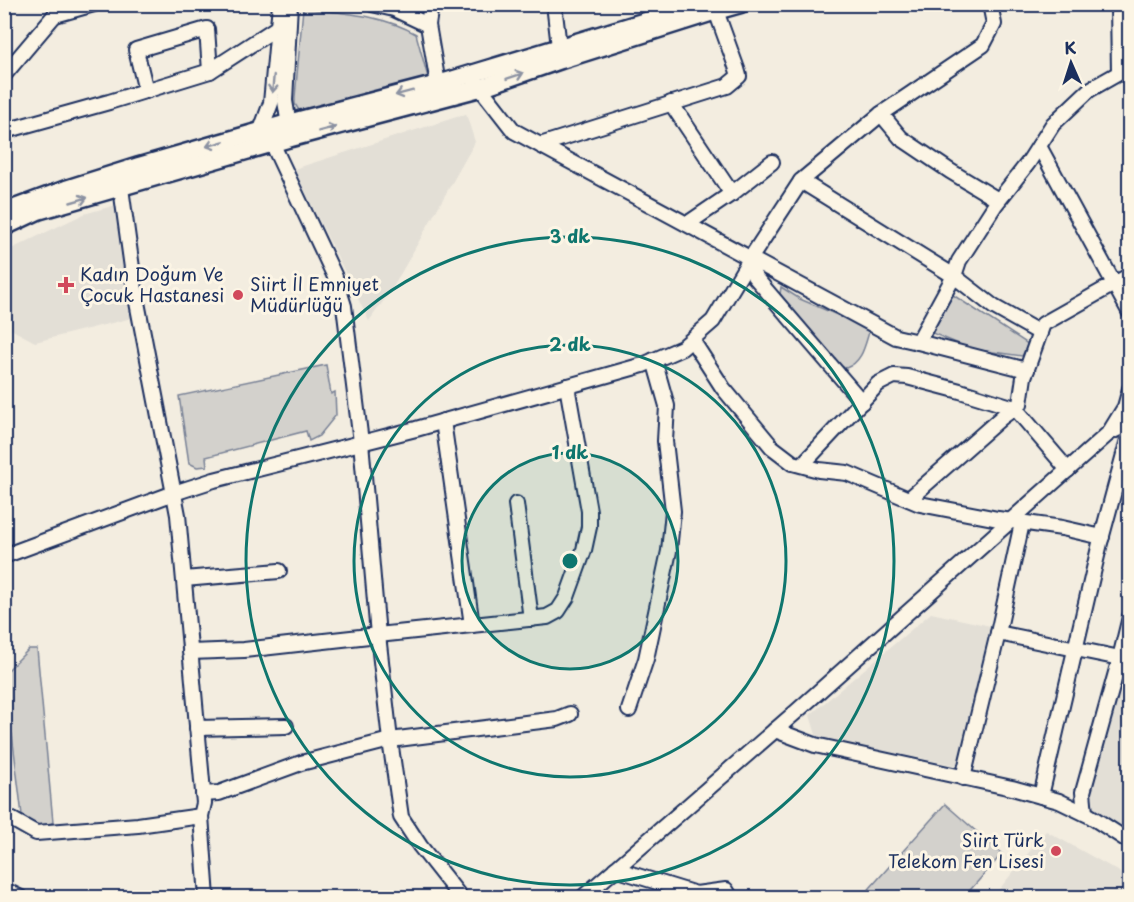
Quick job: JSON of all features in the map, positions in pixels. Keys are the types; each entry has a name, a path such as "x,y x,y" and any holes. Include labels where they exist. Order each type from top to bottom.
{"main road":[{"path":"5,223 273,145 290,131 438,84 475,81 559,47 698,7 741,4"},
{"path":"5,223 66,189 261,130 290,131 561,60 698,7"}],"street":[{"path":"4,75 59,10 94,4"},
{"path":"254,149 271,103 280,4"},
{"path":"290,4 285,101 290,131"},
{"path":"372,4 394,9 428,25"},
{"path":"431,4 428,25 438,84"},
{"path":"554,4 559,47"},
{"path":"4,556 174,493 262,467 443,421 643,365 682,348 713,321 801,181 881,114 982,45 994,24 990,4"},
{"path":"918,342 954,276 959,261 998,200 1028,163 1053,124 1089,90 1119,73 1118,4"},
{"path":"540,145 727,86 739,76 698,7"},
{"path":"4,130 210,72 278,27"},
{"path":"146,91 136,50 207,29 210,72"},
{"path":"475,81 514,131 896,337 1027,370"},
{"path":"671,104 732,194"},
{"path":"881,114 901,138 998,200"},
{"path":"273,145 335,277 344,306 361,442 378,635 401,817 420,846 461,897"},
{"path":"1039,146 1130,313"},
{"path":"687,224 732,194 772,162"},
{"path":"801,181 954,276 994,307 1040,333"},
{"path":"121,188 136,297 178,515 204,803 201,816 207,897"},
{"path":"750,259 754,276 862,402"},
{"path":"909,499 1002,417 1020,404 1024,376 1043,324 1130,274"},
{"path":"692,340 723,388 772,447 793,463 819,470 846,473 920,504 1102,537"},
{"path":"629,710 646,659 669,551 673,511 665,441 667,406 654,360"},
{"path":"802,465 878,384 894,376 960,390 1015,408 1068,470"},
{"path":"190,652 244,650 531,619 547,617 558,611 567,597 584,550 589,527 589,511 567,386"},
{"path":"1110,434 1125,407 1130,389"},
{"path":"443,421 472,625"},
{"path":"582,897 1016,522 1068,470 1110,434 1130,423"},
{"path":"1041,796 1074,649 1130,432"},
{"path":"516,504 531,619"},
{"path":"963,778 998,633 1016,522"},
{"path":"184,579 279,571"},
{"path":"1085,813 1083,792 1130,617"},
{"path":"998,633 1120,658"},
{"path":"203,794 219,793 302,763 390,740 557,719 570,714"},
{"path":"197,728 286,726"},
{"path":"775,730 815,745 1012,788 1059,801 1085,813 1130,842"},
{"path":"4,815 36,833 138,825 201,816"},
{"path":"615,869 696,894 726,890 731,897"},
{"path":"4,891 21,897"}],"shaded area":[{"path":"303,8 375,18 416,34 429,81 300,112 295,104 295,97"},
{"path":"466,114 475,142 392,289 369,321 294,169"},
{"name":"Kadın Doğum Ve Çocuk Hastanesi","path":"116,205 132,318 35,342 5,326 5,252 84,214"},
{"path":"781,287 800,299 870,329 860,357 846,368 841,366 780,294"},
{"path":"953,295 1028,344 1022,356 971,349 932,333"},
{"path":"326,365 331,394 335,392 336,415 319,436 309,441 306,431 206,457 207,466 197,467 189,463 179,396"},
{"path":"931,613 995,627 959,766 817,738 810,715"},
{"path":"1129,645 1129,834 1091,806 1091,792"},
{"path":"29,649 37,649 53,822 44,826 37,825 22,815 12,734 5,726 5,673"},
{"path":"945,804 1002,854 964,897 862,897"},
{"name":"Siirt Türk Telekom Fen Lisesi","path":"1046,831 1118,871 1129,882 1129,897 993,897"}],"place":[{"name":"Kadın Doğum Ve Çocuk Hastanesi","path":"66,285"},
{"name":"Siirt İl Emniyet Müdürlüğü","path":"238,295"},
{"name":"Siirt Türk Telekom Fen Lisesi","path":"1056,851"}]}
